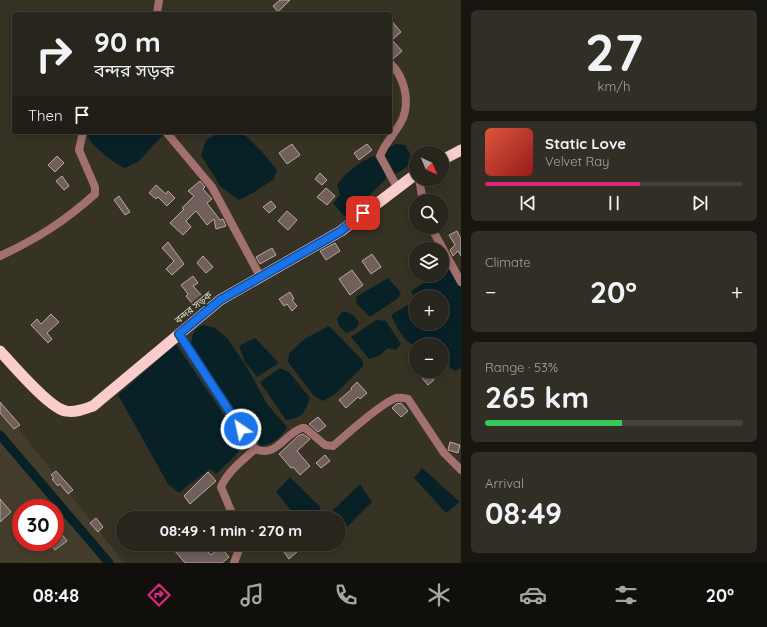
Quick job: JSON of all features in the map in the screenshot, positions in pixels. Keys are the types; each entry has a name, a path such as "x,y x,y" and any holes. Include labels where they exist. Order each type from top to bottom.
{"highway":[{"path":"449,156 461,150"},
{"name":"বন্দর সড়ক","path":"0,351 49,402 64,411 76,412 93,406 220,300 341,231 409,179"}],"street":[{"path":"157,12 159,0"},
{"path":"392,65 398,71 406,95 403,117 392,134"},
{"path":"0,256 30,242 67,218 95,194 95,187 79,150 83,134"},
{"path":"168,134 212,187 261,278"},
{"path":"392,134 384,146 380,156 397,187"},
{"path":"435,234 461,282"},
{"path":"179,334 255,449 262,452 269,452 302,428 305,428 325,445 333,446 382,406 394,399 401,398 408,399 444,453 461,470"},
{"path":"231,511 221,487 224,479 255,449"},
{"path":"234,563 238,551"}],"shaded area":[{"path":"0,405 124,563 0,563"}],"water":[{"path":"87,134 164,134 139,161 125,168 96,148"},
{"path":"217,134 244,134 277,170 274,179 253,193 239,200 221,187 201,155 206,140"},
{"path":"396,144 405,145 409,152 409,165 395,174 385,155 388,148"},
{"path":"374,156 384,168 386,179 353,211 344,216 333,203 340,195 337,185 353,168"},
{"path":"449,269 461,287 461,368 456,371 449,366 449,338 409,338 409,342 401,334 391,315 409,304 409,330 449,330 449,290 413,290 426,282 449,282"},
{"path":"388,278 401,293 397,299 370,317 357,304 356,297"},
{"path":"344,311 353,315 359,322 354,329 346,333 339,326 337,319"},
{"path":"376,320 386,321 401,344 396,350 388,348 379,356 369,359 351,337"},
{"path":"204,325 215,328 228,339 248,369 267,404 287,427 282,435 273,442 261,446 247,431 191,346 195,330"},
{"path":"329,326 363,361 363,366 334,395 323,401 314,396 288,362 289,353 306,338"},
{"path":"255,338 279,363 257,377 245,362 239,346"},
{"path":"176,344 244,445 216,474 210,469 179,493 168,484 118,395"},
{"path":"280,368 289,372 310,398 302,414 296,418 286,420 260,382"},
{"path":"422,468 460,502 446,513 414,478"},
{"path":"290,477 321,508 318,511 291,511 276,492"},
{"path":"360,484 372,502 346,528 346,511 332,511"}],"building":[{"path":"280,0 290,0 278,12 273,6"},
{"path":"392,21 401,32 392,40"},
{"path":"392,40 402,51 392,59"},
{"path":"292,144 300,155 287,164 279,153"},
{"path":"367,144 372,150 359,160 354,153"},
{"path":"57,156 64,163 55,172 48,165"},
{"path":"320,173 327,180 322,185 315,179"},
{"path":"62,176 69,186 64,190 56,181"},
{"path":"200,181 205,187 203,189 212,199 207,203 220,220 223,219 226,226 216,229 214,219 207,225 196,211 186,221 191,227 183,235 170,223 194,196 188,191"},
{"path":"156,185 166,194 168,191 175,198 167,206 158,197 156,199 149,193"},
{"path":"326,188 335,196 327,205 317,197"},
{"path":"119,196 130,212 125,215 114,200"},
{"path":"271,201 276,207 269,213 263,207"},
{"path":"287,211 297,220 288,230 278,221"},
{"path":"457,231 461,239 461,256 458,251 453,256 450,250 455,245 449,235"},
{"path":"168,242 184,264 172,275 166,269 174,261 162,248"},
{"path":"335,243 340,251 326,260 320,251"},
{"path":"272,248 276,255 260,264 256,257"},
{"path":"372,254 381,267 371,274 362,261"},
{"path":"203,256 213,267 206,273 197,263"},
{"path":"352,270 363,285 350,295 339,279"},
{"path":"193,276 198,283 193,286 205,299 195,307 186,296 188,294 181,285"},
{"path":"290,292 294,299 292,300 297,306 292,311 287,304 284,306 279,299"},
{"path":"51,314 59,322 47,333 52,339 48,343 31,325 37,319 41,324"},
{"path":"422,378 432,378 434,380 428,385"},
{"path":"357,382 367,393 360,399 358,397 346,408 339,400 352,389 351,388"},
{"path":"0,402 20,425 14,429 0,413"},
{"path":"401,403 408,411 401,417 392,408 396,404"},
{"path":"318,417 326,426 318,432 309,424"},
{"path":"303,434 310,439 297,451 310,466 300,475 293,467 291,468 279,454 298,436"},
{"path":"450,442 460,445 458,453 448,450"},
{"path":"325,455 330,461 321,468 316,463"},
{"path":"56,471 73,490 68,494 60,484 58,486 52,479 54,478 51,475"},
{"path":"208,472 216,481 190,504 184,496"},
{"path":"0,499 11,512 0,522"},
{"path":"96,518 103,527 98,532 90,523"},
{"path":"175,551 207,551 211,555 216,551 224,551 229,557 222,563 185,563"},
{"path":"285,551 298,551 289,559 284,552"}],"waterway":[{"path":"0,435 109,563"}],"route":[{"path":"241,429 179,334 220,300 341,231 363,213"}]}
